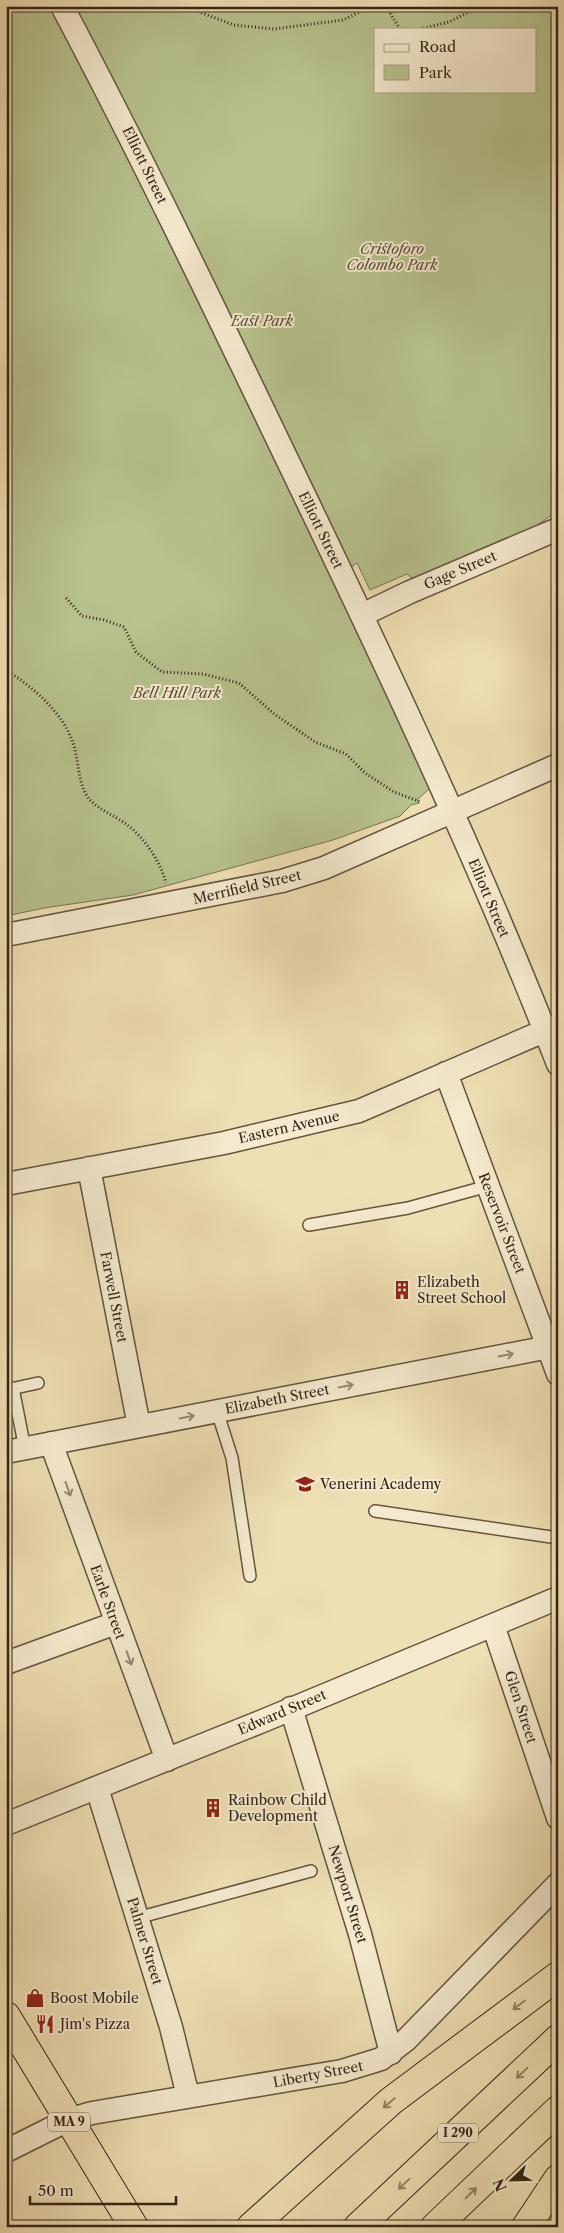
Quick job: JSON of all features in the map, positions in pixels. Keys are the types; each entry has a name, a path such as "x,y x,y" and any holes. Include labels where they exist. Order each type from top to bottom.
{"highway":[{"path":"251,2227 391,2101 558,1976"},
{"name":"MA 9","path":"6,2016 134,2227"},
{"name":"I 290","path":"358,2227 558,2039"},
{"path":"435,2227 558,2110"},
{"path":"526,2227 558,2179"}],"street":[{"name":"Elliott Street","path":"62,6 132,137 362,615 551,1028 558,1064"},
{"name":"Gage Street","path":"362,615 410,592 558,528"},
{"name":"Merrifield Street","path":"6,935 282,881 316,870 558,765"},
{"name":"Eastern Avenue","path":"6,1184 224,1143 359,1110 551,1028"},
{"name":"Reservoir Street","path":"446,1073 558,1374"},
{"name":"Farwell Street","path":"88,1168 139,1426"},
{"name":"Elizabeth Street","path":"16,1450 549,1347"},
{"name":"Earle Street","path":"51,1443 167,1760"},
{"name":"Edward Street","path":"6,1824 167,1760 558,1598"},
{"path":"6,1663 116,1623"},
{"name":"Glen Street","path":"493,1625 558,1818"},
{"name":"Newport Street","path":"291,1708 360,1934 391,2053"},
{"name":"Palmer Street","path":"97,1788 171,2027 188,2096"},
{"name":"Liberty Street","path":"6,2151 68,2120 92,2112 348,2070 373,2063 391,2053 406,2040 558,1884"}],"lane":[{"path":"309,1225 408,1208 488,1186"},
{"path":"16,1450 9,1389 38,1383"},
{"path":"217,1411 232,1458 250,1576"},
{"path":"375,1511 558,1538"},
{"path":"137,1918 311,1871"}],"path":[{"path":"136,6 147,8 186,7 234,25 274,29 343,20 373,6 388,10 399,28"},
{"path":"424,28 449,22 481,6"},
{"path":"66,598 82,616 104,620 124,627 136,652 162,672 202,674 239,683 273,713 315,742 346,754 365,773 394,792 424,803"},
{"path":"6,670 28,684 55,711 74,744 83,785 90,800 128,825 145,842 163,872 172,903"}],"green space":[{"name":"East Park","path":"6,6 558,6 558,511 527,532 413,579 407,574 370,590 357,563 345,571 398,720 430,788 417,800 419,803 411,805 400,816 333,840 133,895 44,908 6,916"}],"place":[{"name":"Elizabeth Street School","path":"402,1290"},
{"name":"Venerini Academy","path":"305,1484"},
{"name":"Rainbow Child Development","path":"213,1808"},
{"name":"Boost Mobile","path":"35,1998"},
{"name":"Jim's Pizza","path":"45,2024"}],"park label":[{"name":"Cristoforo Colombo Park","path":"392,258"},
{"name":"Bell Hill Park","path":"177,693"}]}
